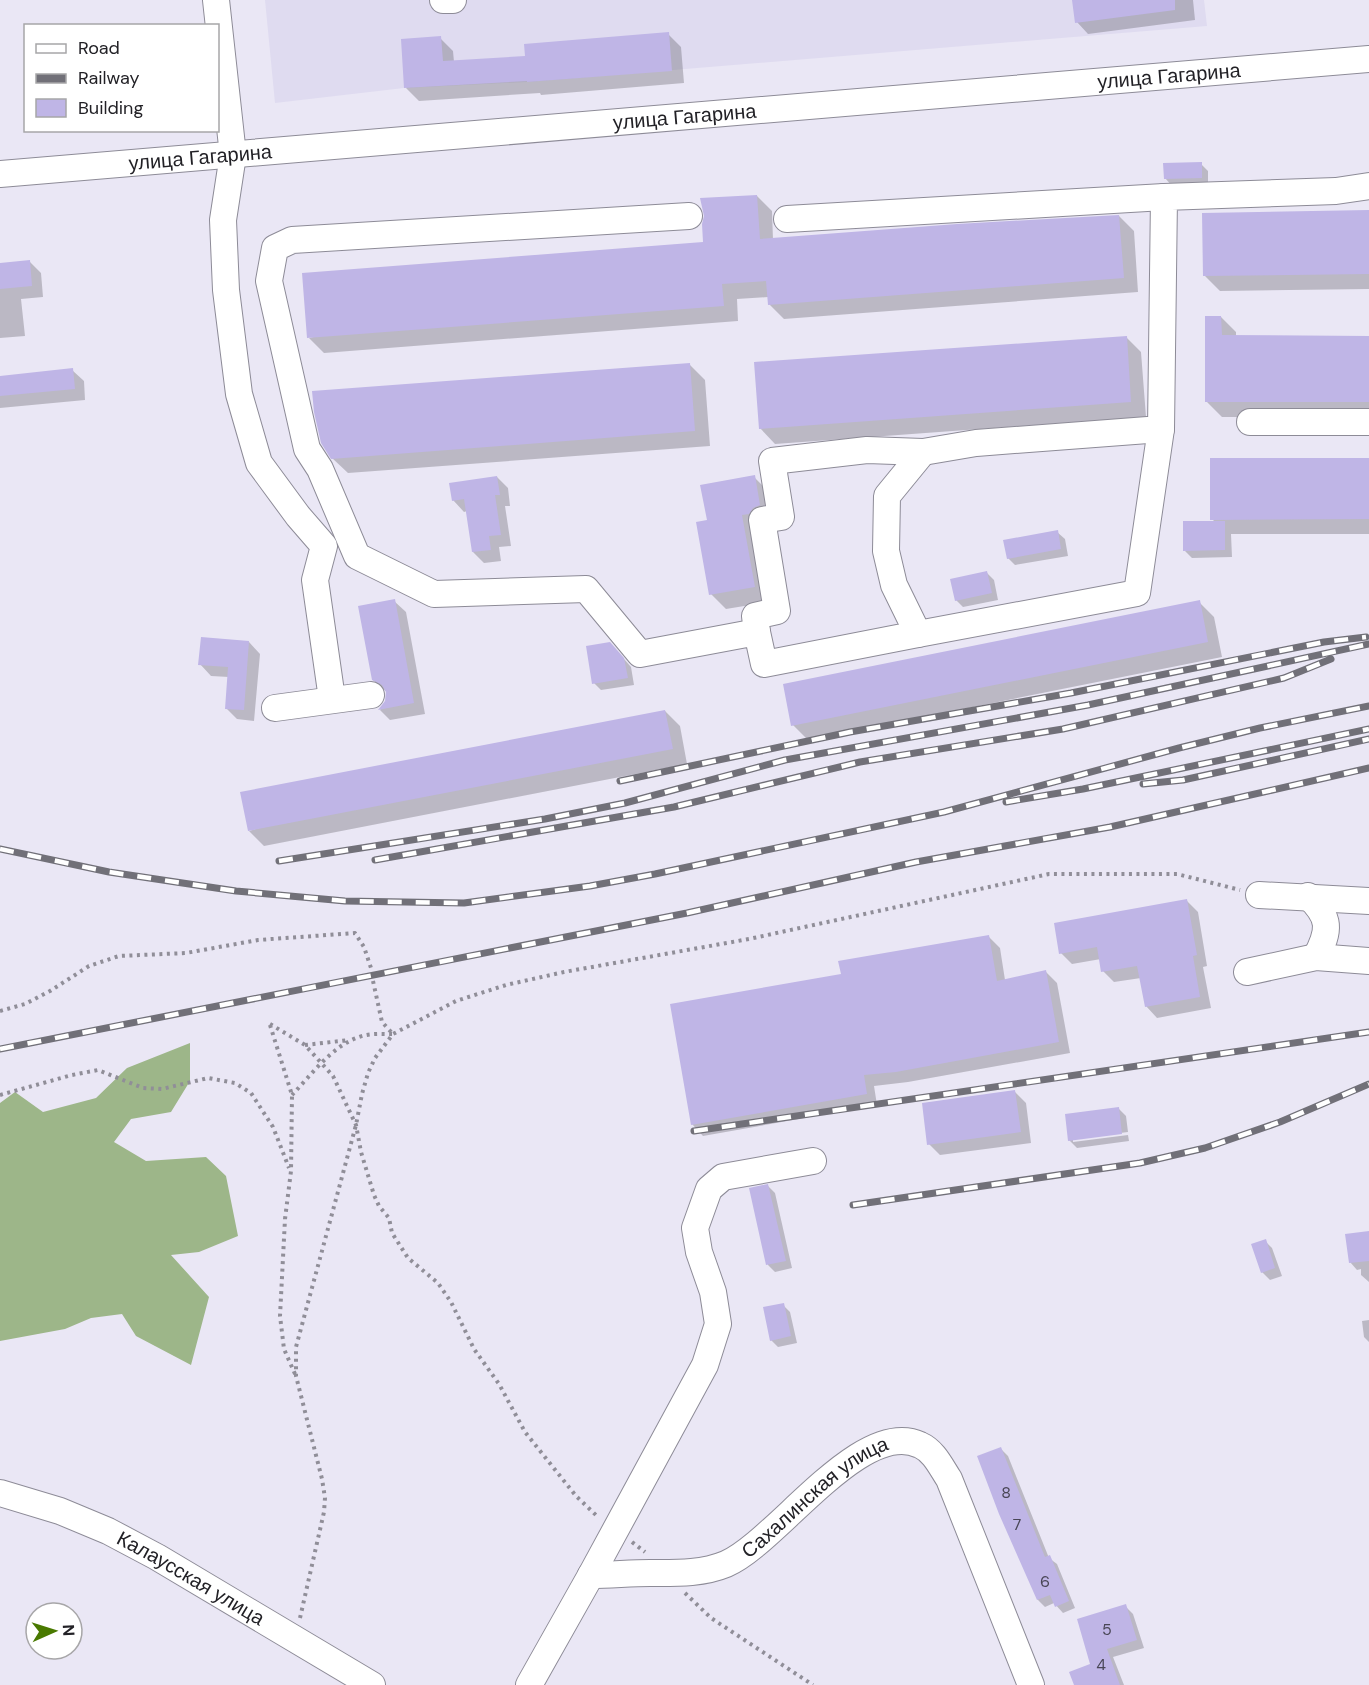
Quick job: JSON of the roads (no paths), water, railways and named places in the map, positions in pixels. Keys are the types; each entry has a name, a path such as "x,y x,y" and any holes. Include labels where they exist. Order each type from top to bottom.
{"street":[{"path":"216,0 219,24"},
{"path":"443,0 453,0"},
{"path":"219,27 233,154 223,220 226,290 239,394 259,463 298,516 324,546 315,579 332,699"},
{"name":"улица Гагарина","path":"0,174 1369,59"},
{"path":"787,219 1164,197 1336,191 1369,186"},
{"path":"1161,429 976,444 923,452 867,450 772,461 781,517 762,520 777,611 755,616 764,664 1137,593 1161,429 1164,197"},
{"path":"689,216 292,240 275,248 268,281 307,449 320,469 357,556 434,594 586,590 640,654 757,632"},
{"path":"1250,422 1369,422"},
{"path":"918,634 894,585 886,551 888,496 923,452"},
{"path":"275,708 371,695"},
{"path":"1259,894 1369,901"},
{"path":"1308,896 1322,909 1327,924 1324,942 1316,957"},
{"path":"1247,972 1316,957 1369,962"},
{"path":"528,1685 591,1575 705,1365 718,1324 713,1292 699,1252 694,1228 709,1189 723,1177 813,1161"},
{"name":"Сахалинская улица","path":"591,1575 672,1574 705,1570 726,1564 745,1553 832,1476 866,1450 903,1441 920,1445 933,1455 949,1479 1031,1685"},
{"name":"Калаусская улица","path":"0,1493 60,1511 108,1531 157,1557 372,1685"}],"railway":[{"path":"620,781 850,732 1071,693 1324,642 1366,637"},
{"path":"279,861 545,819 625,803 785,760 1088,705 1369,644"},
{"path":"375,860 674,807 860,762 1063,729 1284,678 1331,659"},
{"path":"0,849 109,872 236,891 345,901 464,903 590,886 655,874 944,812 1179,748 1260,728 1369,706"},
{"path":"1006,802 1083,789 1369,729"},
{"path":"1143,784 1183,780 1369,739"},
{"path":"0,1049 687,913 916,862 1110,827 1369,768"},
{"path":"694,1131 1369,1032"},
{"path":"853,1205 1140,1163 1205,1148 1280,1122 1369,1084"}]}
